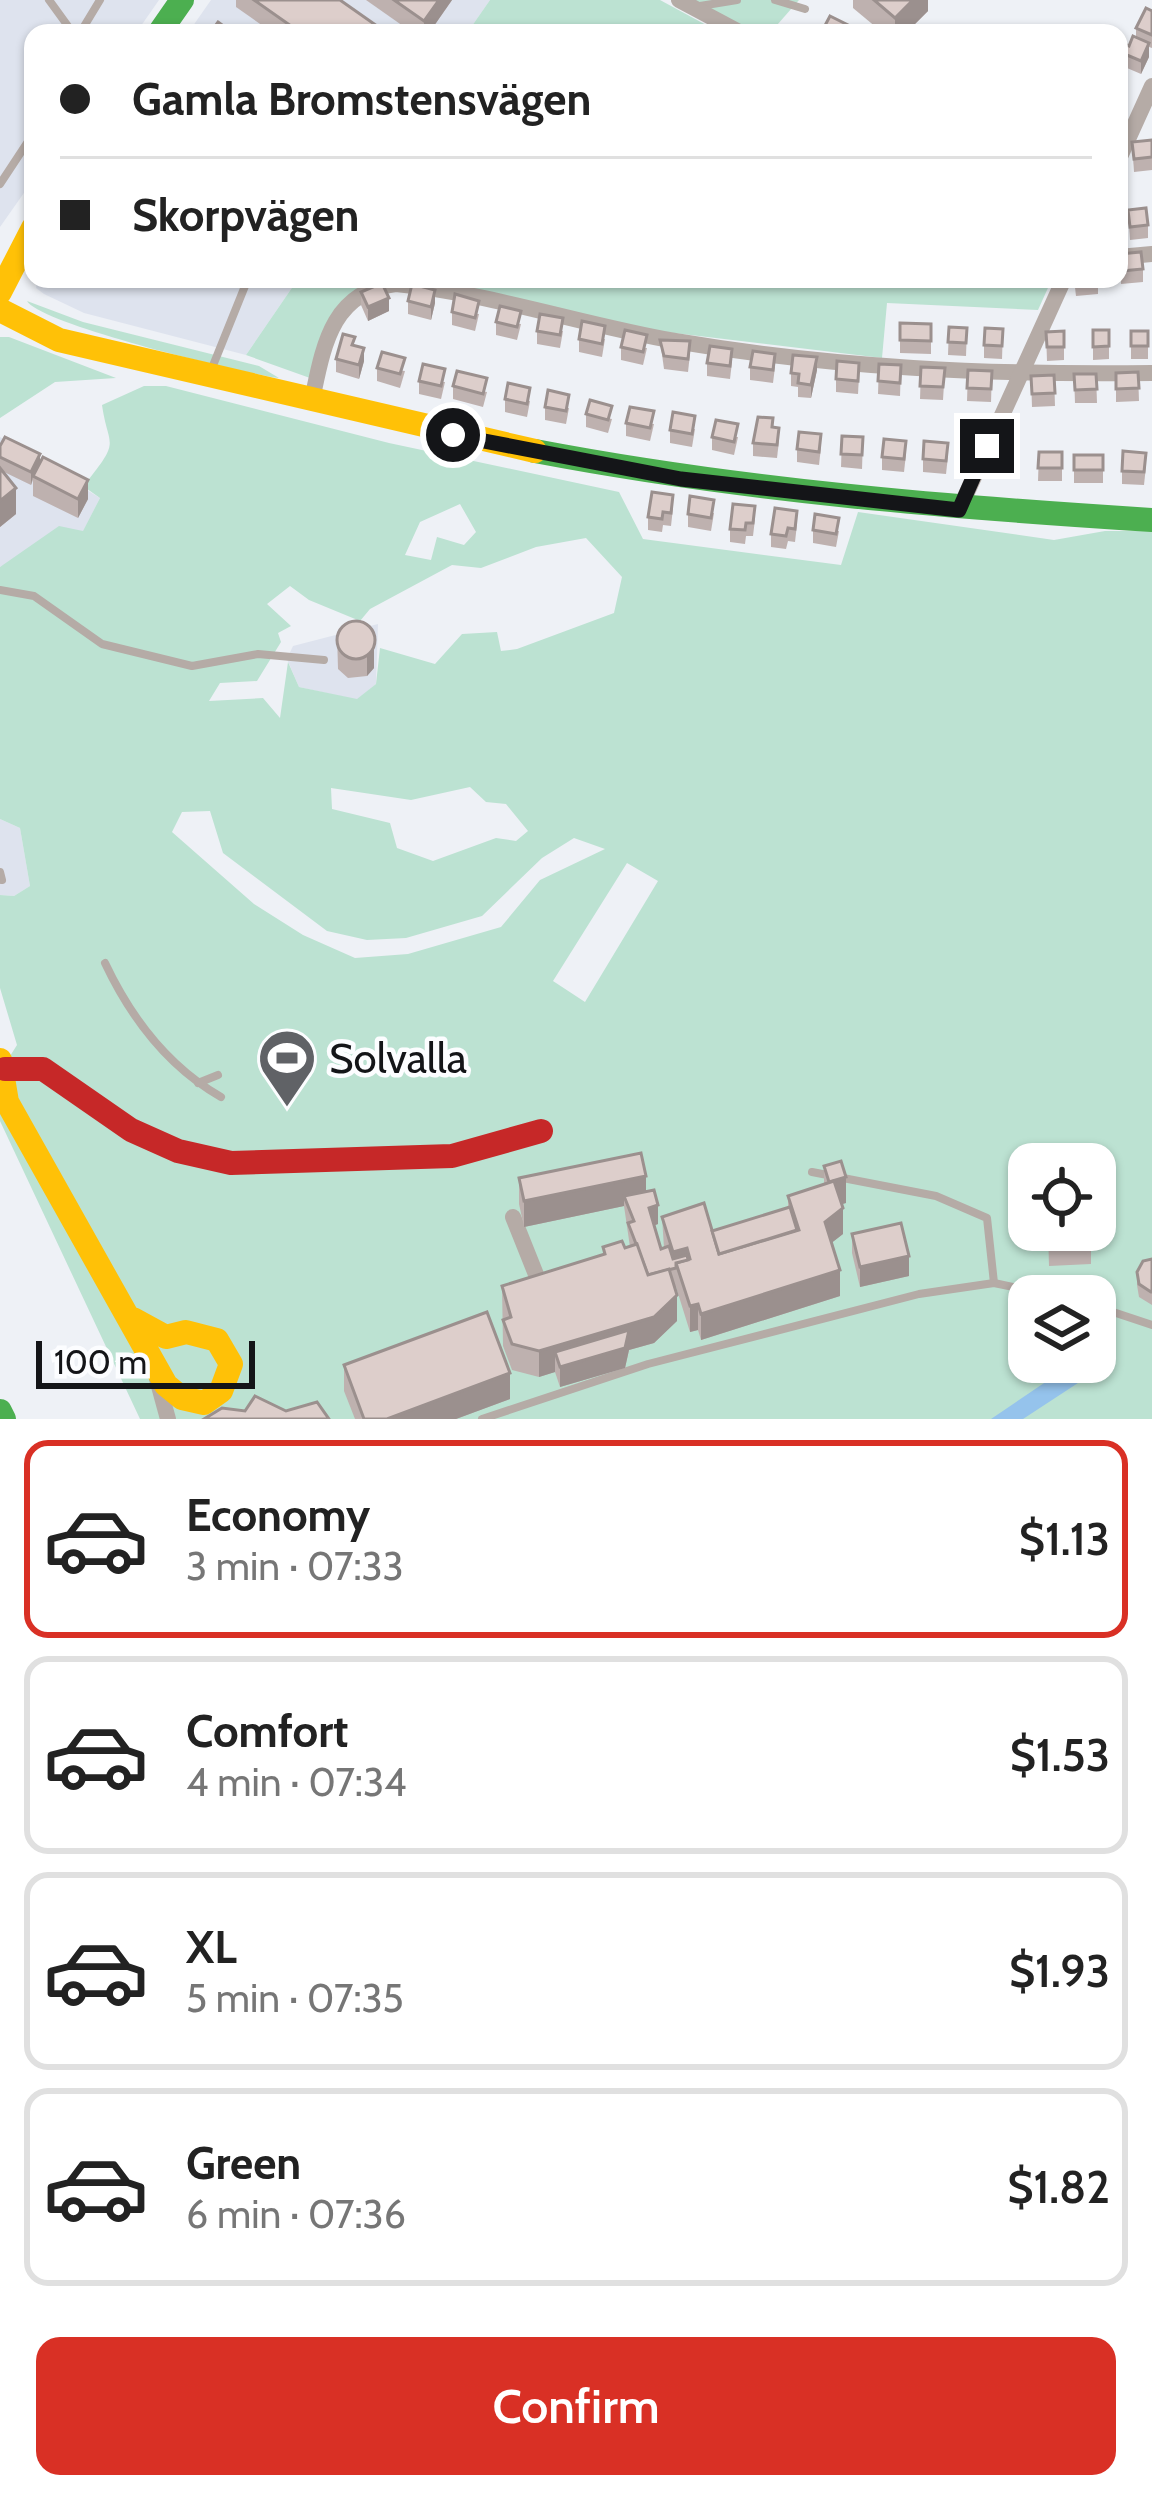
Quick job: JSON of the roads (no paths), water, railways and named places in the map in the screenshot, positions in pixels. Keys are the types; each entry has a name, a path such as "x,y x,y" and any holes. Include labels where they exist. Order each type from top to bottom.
{"street":[{"path":"686,4 724,24"},
{"path":"1128,145 1145,119 1152,86"},
{"path":"0,260 24,227"},
{"path":"0,292 24,245"},
{"path":"312,400 323,346 338,315 362,294 382,288"},
{"path":"417,288 740,350 862,366 1019,375 1152,373"},
{"path":"959,510 1060,288"},
{"path":"0,310 59,340 514,449 681,479 959,510 1152,520"},
{"path":"168,1419 154,1367 133,1319 7,1102 2,1065 43,1070 131,1130 178,1151 231,1163 452,1156 541,1131"},
{"path":"513,1216 545,1298"},
{"path":"133,1319 166,1337 187,1328 209,1333 226,1349 232,1366 225,1390 204,1403 182,1398 154,1367"},
{"path":"0,1411 4,1419"}],"lane":[{"path":"49,0 69,24"},
{"path":"686,4 736,0"},
{"path":"775,0 805,9"},
{"path":"0,184 24,148"},
{"path":"209,374 244,288"},
{"path":"0,590 34,596 101,644 192,666 258,654 324,660"},
{"path":"105,963 138,1022 197,1083 221,1096"},
{"path":"197,1083 218,1075"},
{"path":"812,1172 936,1196 987,1218 994,1283"},
{"path":"482,1419 808,1318 994,1283 1008,1286"},
{"path":"1116,1313 1152,1324"}],"water":[{"path":"1044,1383 1078,1383 1023,1419 991,1419"}],"place":[{"name":"Solvalla","path":"287,1109"}]}
